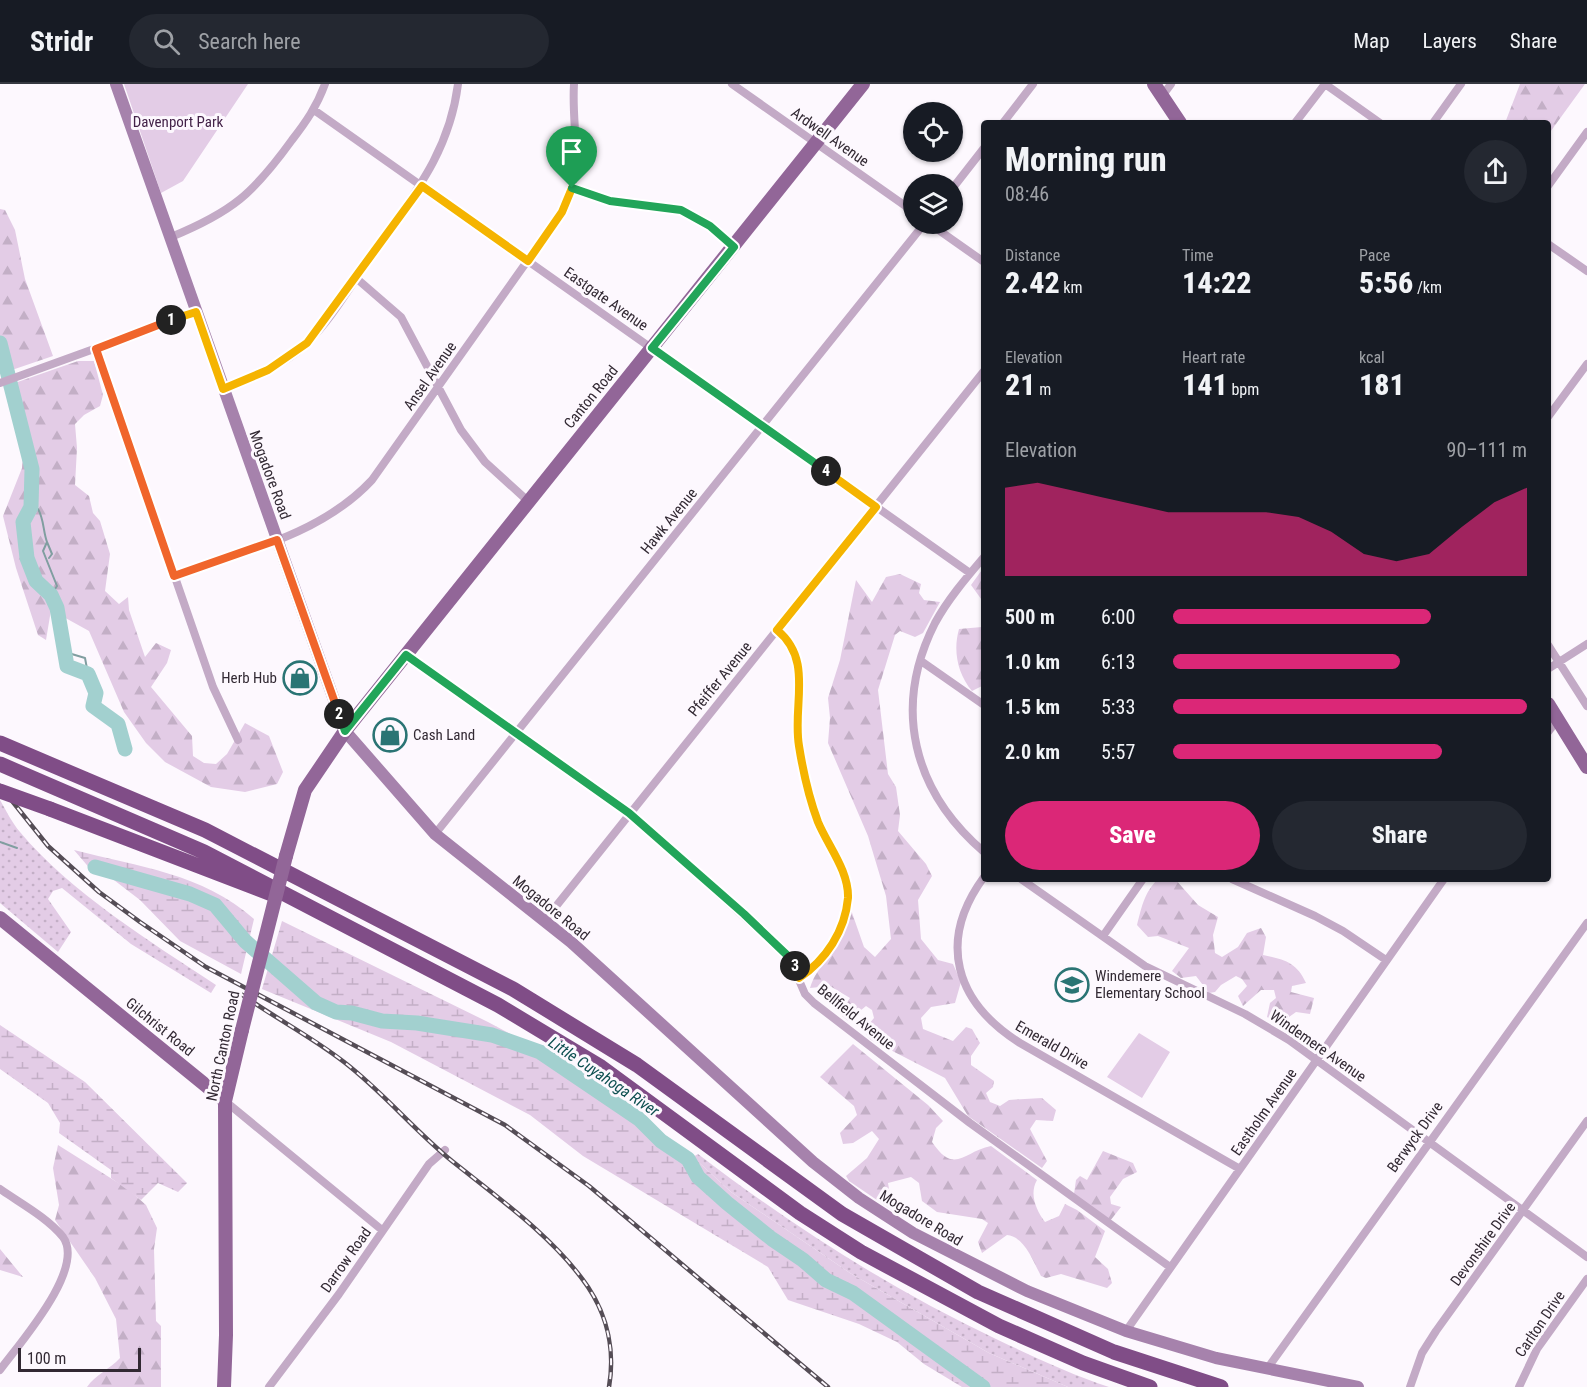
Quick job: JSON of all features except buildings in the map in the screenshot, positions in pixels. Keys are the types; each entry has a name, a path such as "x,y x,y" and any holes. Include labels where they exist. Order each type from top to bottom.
{"highway":[{"path":"3,741 50,764 205,830 523,995 637,1065 842,1214 931,1267 1068,1334 1221,1387"},
{"path":"0,764 194,847 336,919 507,1011 601,1067 801,1213 861,1252 999,1326 1083,1363 1150,1387"},
{"path":"0,791 336,919"}],"main road":[{"name":"Canton Road","path":"345,731 863,84"},
{"path":"1158,90 1177,120"},
{"path":"1551,708 1587,767"},
{"name":"North Canton Road","path":"224,1387 226,1335 225,1101 286,856 305,790 345,731"},
{"name":"Gilchrist Road","path":"0,918 225,1101"}],"street":[{"name":"Mogadore Road","path":"116,84 345,731 435,834 545,920 800,1150 859,1198 913,1233 1000,1278 1126,1331 1187,1350 1358,1387"},
{"path":"171,237 218,216 251,192 268,174 314,110 325,84"},
{"path":"223,389 268,370 297,351 316,333 422,186 450,124 458,84"},
{"name":"Ansel Avenue","path":"174,576 313,525 353,499 384,465 562,212 572,188 578,160 573,102 574,84"},
{"name":"Ardwell Avenue","path":"732,84 903,204"},
{"path":"1005,120 1033,84"},
{"path":"1158,90 1171,84"},
{"path":"1297,120 1325,84 1376,120"},
{"path":"1435,120 1461,84"},
{"name":"Eastgate Avenue","path":"314,110 970,573"},
{"path":"1551,182 1587,132"},
{"path":"963,175 981,152"},
{"path":"572,188 610,201 681,210 704,222 734,247"},
{"name":"Hawk Avenue","path":"435,834 916,234"},
{"path":"944,234 981,260"},
{"path":"1551,245 1587,271"},
{"path":"356,278 401,316 472,447 503,480 529,501"},
{"path":"0,383 96,349 126,335 196,312"},
{"path":"96,349 213,687 238,740"},
{"path":"1551,413 1587,364"},
{"name":"Pfeiffer Avenue","path":"545,920 981,375"},
{"path":"981,560 939,616 921,661 915,687 914,716 915,741 922,768 936,799 947,816 981,849"},
{"path":"777,630 792,645 798,659 800,673 797,730 806,784 818,821 840,867 848,892 842,923 832,946 819,964 799,978"},
{"path":"1551,667 1587,644"},
{"path":"1551,650 1587,706"},
{"name":"Bellfield Avenue","path":"406,655 629,813 789,957 805,994 814,1003 970,1123 1170,1267"},
{"path":"921,661 981,703"},
{"path":"1551,728 1558,719"},
{"name":"Emerald Drive","path":"981,882 962,913 957,940 964,979 988,1018 1020,1043 1240,1169"},
{"name":"Windemere Avenue","path":"1025,882 1145,966 1245,1014 1317,1060 1587,1257"},
{"path":"1104,936 1141,882"},
{"path":"1239,882 1324,921 1386,960"},
{"name":"Eastholm Avenue","path":"1126,1331 1442,882"},
{"name":"Berwyck Drive","path":"1267,1369 1587,923"},
{"name":"Gilchrist Road","path":"225,1101 382,1230"},
{"name":"Devonshire Drive","path":"1410,1387 1425,1347 1587,1121"},
{"name":"Darrow Road","path":"269,1387 429,1164 445,1150"},
{"path":"0,1189 45,1222 66,1242 68,1255 66,1270 55,1293 0,1370"},
{"name":"Carlton Drive","path":"1519,1387 1537,1349 1587,1279"}],"green space":[{"name":"Davenport Park","path":"124,84 248,84 183,181 161,193"},
{"path":"1520,84 1585,84 1551,131 1551,120 1506,120"},
{"path":"0,209 5,210 15,230 25,279 53,356 6,372 0,343"},
{"path":"78,361 94,361 103,395 100,406 84,415 75,424 77,448 75,485 89,496 93,513 100,521 110,554 105,591 119,604 128,597 129,610 145,657 156,643 171,650 167,663 151,687 192,736 193,756 204,763 216,764 227,754 245,723 269,736 283,772 277,784 245,792 211,787 165,762 146,743 124,712 89,631 51,610 46,640 38,635 16,568 3,516 22,468 24,441 9,385"},
{"path":"981,571 981,599 971,585"},
{"path":"900,574 921,584 919,593 924,600 940,602 923,633 915,637 900,631 895,635 878,690 888,774 896,787 900,815 898,831 926,864 932,876 918,900 921,939 938,960 953,964 961,982 955,1003 931,1007 921,1018 923,1029 953,1041 966,1027 972,1029 980,1043 971,1056 971,1065 994,1081 993,1087 986,1093 990,1102 1000,1106 1009,1100 1042,1098 1056,1110 1053,1121 1036,1120 1030,1129 1047,1161 1042,1168 968,1116 945,1078 871,1040 863,1031 874,1018 872,1010 866,1006 848,1021 842,1016 843,1008 850,998 830,986 810,988 815,976 838,941 850,907 864,947 875,957 891,939 886,896 868,836 828,743 830,718 828,698 840,660 856,580 872,602 886,577"},
{"path":"981,627 981,686 972,691 963,677 958,661 956,645 959,629"},
{"path":"0,800 20,832 40,854 112,915 216,985 211,993 131,944 62,888 53,891 48,899 71,932 58,952 0,903"},
{"path":"74,850 146,867 191,881 234,904 254,919 241,974 180,941 140,900 110,877 92,871"},
{"path":"1155,882 1178,882 1198,905 1218,917 1213,935 1215,953 1222,957 1238,947 1247,933 1261,928 1266,937 1263,955 1277,958 1294,966 1306,983 1292,986 1291,992 1314,998 1310,1014 1296,1012 1289,1017 1287,1025 1279,1025 1267,1017 1270,1003 1276,998 1274,990 1261,990 1243,1006 1238,996 1247,986 1242,979 1236,976 1221,985 1215,992 1209,993 1196,976 1181,978 1172,971 1189,948 1158,936 1148,937 1137,925 1142,906"},
{"path":"282,921 488,1022 563,1062 628,1106 693,1157 731,1192 850,1273 989,1353 1068,1387 962,1387 924,1364 897,1342 859,1324 788,1300 768,1267 583,1156 530,1115 391,1042 262,989"},
{"path":"0,1025 85,1082 187,1183 178,1192 158,1183 141,1200 111,1178 111,1170 59,1133 60,1123 48,1103 0,1069"},
{"path":"1139,1033 1170,1052 1142,1098 1107,1077"},
{"path":"853,1044 928,1105 943,1121 936,1128 932,1142 947,1158 960,1159 991,1146 1037,1180 1034,1191 1035,1202 1045,1222 1059,1216 1065,1204 1105,1231 1095,1257 1108,1269 1112,1283 1107,1288 1061,1274 1046,1278 1041,1276 1024,1245 1007,1235 982,1253 978,1242 988,1223 982,1219 937,1212 922,1201 919,1183 911,1177 888,1183 890,1195 898,1204 896,1213 849,1181 846,1176 867,1158 879,1139 872,1131 853,1143 843,1144 840,1133 857,1115 854,1106 820,1077"},
{"path":"58,1145 128,1189 146,1205 157,1228 154,1249 156,1321 161,1326 161,1387 87,1387 120,1358 116,1319 95,1278 55,1220 59,1205 53,1168"},
{"path":"1103,1151 1133,1163 1137,1172 1123,1179 1110,1197 1111,1204 1121,1207 1110,1221 1074,1194 1076,1180 1080,1176 1087,1180"},
{"path":"698,1154 805,1231 879,1277 1023,1352 1109,1387 1068,1387 989,1353 850,1273 731,1192 693,1157"},
{"path":"0,1249 23,1277 0,1270"}],"waterway":[{"name":"Little Cuyahoga River","path":"0,343 32,469 31,507 23,522 27,558 36,581 51,595 57,608 67,666 88,674 96,693 93,706 118,724 125,749"},
{"name":"Little Cuyahoga River","path":"31,507 38,509 40,513 47,542 43,551 57,586 51,595"},
{"name":"Little Cuyahoga River","path":"47,542 52,554 49,558"},
{"name":"Little Cuyahoga River","path":"65,652 85,658 88,674"},
{"name":"Little Cuyahoga River","path":"0,842 17,848"},
{"name":"Little Cuyahoga River","path":"95,867 190,894 215,905 245,941 316,1003 336,1012 352,1013 382,1021 417,1023 492,1035 540,1052 639,1119 661,1141 688,1159 698,1177 727,1203 826,1280 853,1293 983,1387"}],"railway":[{"path":"0,786 48,846 99,892 140,922 206,967 505,1125 589,1186 828,1387"},
{"path":"241,994 344,1062 438,1149 542,1235 575,1269 595,1298 605,1323 611,1361 609,1387"}],"place":[{"name":"Herb Hub","path":"300,678"},
{"name":"Cash Land","path":"390,735"},
{"name":"Windemere Elementary School","path":"1072,985"}],"route":[{"path":"422,186 528,261 562,212 572,188 610,201 681,210 694,215 710,226 734,247 652,348 876,507 777,630 792,645 798,659 800,673 798,746 806,784 818,821 840,867 848,892 842,923 832,946 819,964 799,978 789,957 744,914 629,813 406,655 345,731 277,540 174,576 96,349 126,335 196,312 223,389 268,370 307,343 422,186"}]}
